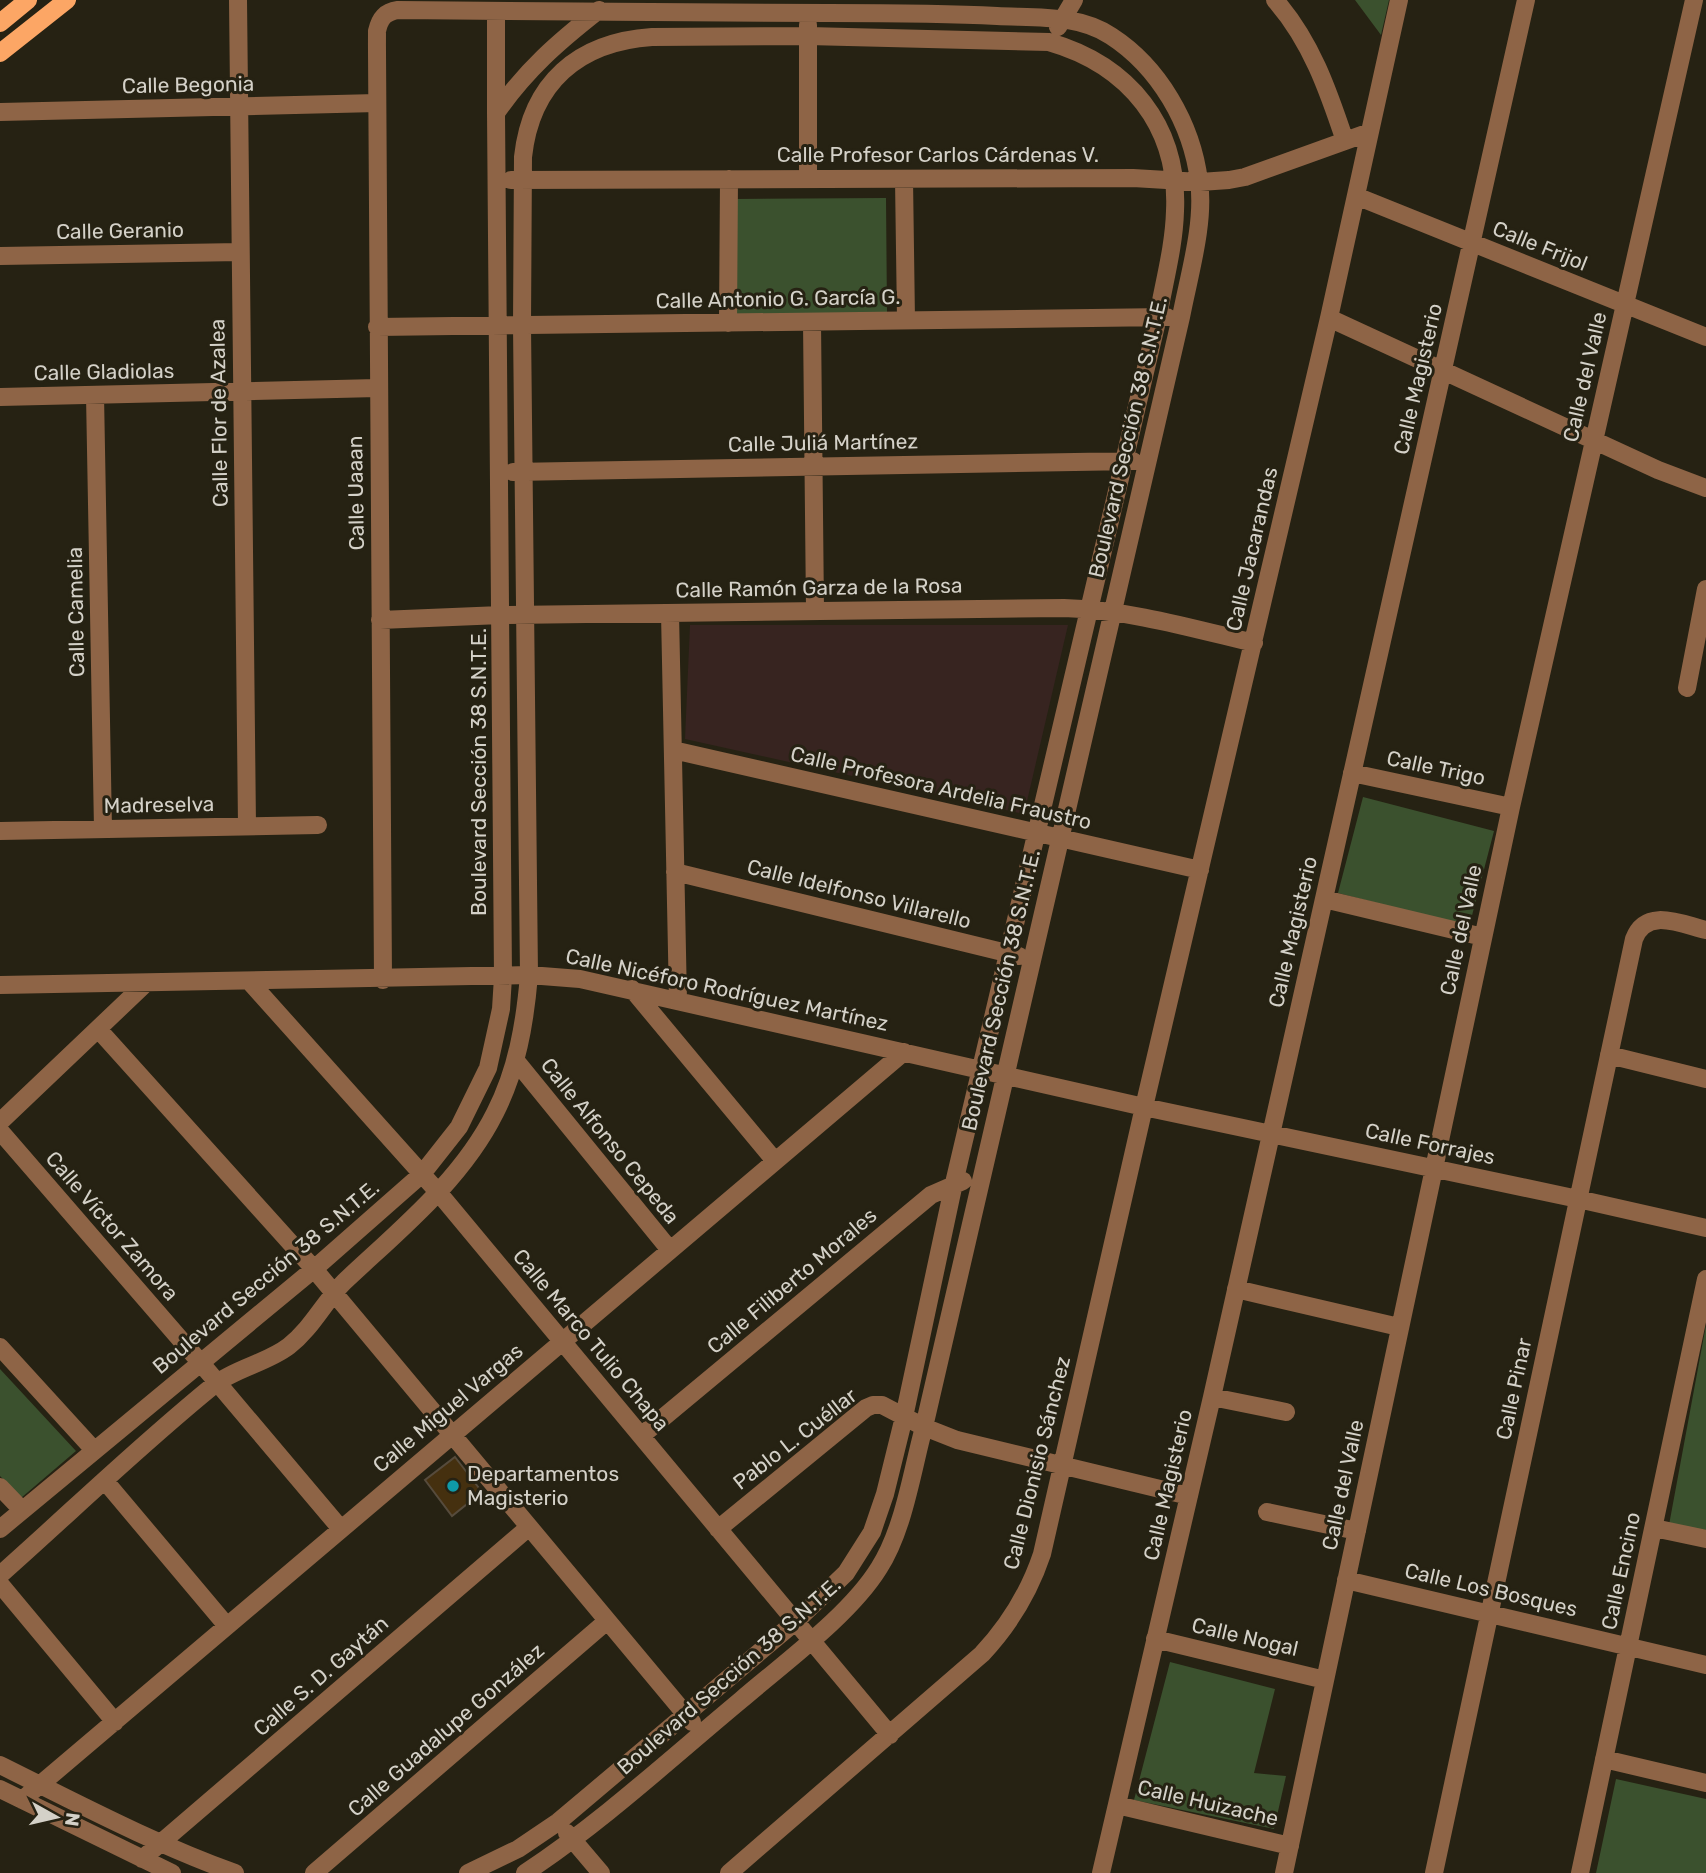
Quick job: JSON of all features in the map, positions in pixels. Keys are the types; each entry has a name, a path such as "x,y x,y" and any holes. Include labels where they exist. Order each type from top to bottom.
{"main road":[{"path":"0,23 27,0"},
{"path":"0,53 67,0"}],"street":[{"name":"Calle Flor de Azalea","path":"238,0 247,826"},
{"path":"1049,42 1074,0"},
{"path":"1275,0 1307,44 1320,70 1345,141"},
{"name":"Calle Jacarandas","path":"1144,1107 1329,318 1399,0"},
{"name":"Calle Magisterio","path":"1101,1873 1212,1397 1526,0"},
{"name":"Calle del Valle","path":"1284,1873 1511,807 1695,0"},
{"name":"Boulevard Sección 38 S.N.T.E.","path":"391,11 807,12 943,7 1084,23 1108,34 1130,50 1168,94 1184,124 1200,182 1197,236 1181,317 924,1427 898,1523 880,1568 865,1588 811,1640 573,1840 525,1873"},
{"path":"496,113 540,58 599,10"},
{"name":"Calle Uaaan","path":"383,980 377,388 377,31 379,21 391,11"},
{"name":"Boulevard Sección 38 S.N.T.E.","path":"0,1529 314,1269 422,1174 459,1127 488,1068 501,1009 503,977 496,11"},
{"path":"807,12 808,179"},
{"name":"Boulevard Sección 38 S.N.T.E.","path":"468,1873 518,1849 558,1822 686,1715 795,1622 846,1573 872,1532 885,1494 904,1417 954,1183 1158,317 1175,211 1174,180 1168,150 1144,103 1127,83 1109,69 1091,58 1049,42 808,36 634,38 601,47 568,66 552,81 539,99 525,136 522,180"},
{"name":"Calle Begonia","path":"0,112 377,103"},
{"name":"Calle Profesor Carlos Cárdenas V.","path":"497,181 1133,178 1216,182 1245,177 1370,132"},
{"path":"728,323 729,178"},
{"path":"904,179 905,320"},
{"path":"0,1575 218,1382 287,1347 305,1332 334,1292 439,1192 463,1164 496,1113 516,1061 529,975 522,180"},
{"name":"Calle Frijol","path":"1356,196 1706,337"},
{"name":"Calle Geranio","path":"0,256 240,252"},
{"name":"Calle Antonio G. García G.","path":"377,327 1181,317"},
{"path":"1329,318 1677,479 1706,488"},
{"path":"812,322 815,610"},
{"name":"Calle Gladiolas","path":"0,397 377,388"},
{"name":"Calle Camelia","path":"95,395 103,829"},
{"name":"Calle Juliá Martínez","path":"500,472 1147,461"},
{"path":"1687,688 1702,630 1706,589"},
{"name":"Calle Ramón Garza de la Rosa","path":"380,620 670,612 1089,609 1111,611 1254,643"},
{"path":"670,612 678,1000"},
{"name":"Calle Profesora Ardelia Fraustro","path":"673,750 1200,870"},
{"name":"Calle Trigo","path":"1352,774 1511,807"},
{"name":"Madreselva","path":"0,831 318,825"},
{"name":"Calle Idelfonso Villarello","path":"675,872 1031,959"},
{"path":"1324,899 1483,937"},
{"name":"Calle Pinar","path":"1434,1873 1634,939 1637,931 1650,920 1663,919 1706,930"},
{"name":"Calle Nicéforo Rodríguez Martínez","path":"0,985 383,980 529,975 580,979 1144,1107"},
{"name":"Calle Marco Tulio Chapa","path":"250,982 439,1192 890,1735"},
{"path":"0,1122 146,983"},
{"path":"632,989 775,1161"},
{"path":"98,1029 334,1292 451,1436 701,1733"},
{"name":"Calle Miguel Vargas","path":"22,1800 904,1052"},
{"path":"1609,1055 1706,1079"},
{"name":"Calle Alfonso Cepeda","path":"516,1061 670,1250"},
{"name":"Calle Forrajes","path":"1144,1107 1706,1228"},
{"name":"Calle Dionisio Sánchez","path":"729,1873 982,1654 1012,1618 1034,1577 1042,1553 1144,1107"},
{"name":"Calle Víctor Zamora","path":"0,1131 218,1382 341,1529"},
{"name":"Calle Filiberto Morales","path":"641,1436 931,1195 954,1183 980,1176"},
{"name":"Calle Encino","path":"1580,1873 1706,1279"},
{"path":"1236,1289 1399,1327"},
{"path":"0,1347 94,1450"},
{"path":"1212,1397 1286,1412"},
{"name":"Pablo L. Cuéllar","path":"718,1529 873,1405 882,1405 924,1427 957,1440 1189,1496"},
{"path":"105,1481 227,1626"},
{"path":"0,1487 22,1510"},
{"path":"1268,1512 1357,1531"},
{"name":"Calle S. D. Gaytán","path":"142,1859 528,1528"},
{"path":"1654,1528 1706,1539"},
{"name":"Calle Los Bosques","path":"1346,1580 1706,1665"},
{"path":"0,1584 114,1721"},
{"name":"Calle Guadalupe González","path":"314,1873 607,1621"},
{"name":"Calle Nogal","path":"1155,1639 1325,1680"},
{"path":"1604,1759 1706,1783"},
{"path":"0,1765 162,1843 194,1866 235,1873"},
{"path":"0,1788 172,1873"},
{"name":"Calle Huizache","path":"1117,1805 1290,1846"},
{"path":"558,1822 601,1873"}],"shaded area":[{"path":"690,625 1068,625 1024,814 685,739"}],"green space":[{"path":"1355,0 1389,0 1381,35"},
{"path":"886,198 887,313 736,316 734,199"},
{"path":"1363,797 1494,831 1469,927 1338,893"},
{"path":"1706,1325 1706,1530 1669,1525"},
{"path":"0,1369 76,1451 21,1498 0,1476"},
{"path":"1170,1662 1275,1689 1254,1773 1286,1776 1274,1829 1134,1800"},
{"path":"1616,1779 1706,1799 1706,1873 1596,1873"}],"building":[{"name":"Departamentos Magisterio","path":"455,1457 482,1492 452,1516 425,1480"}],"place":[{"name":"Departamentos Magisterio","path":"453,1486"}]}
